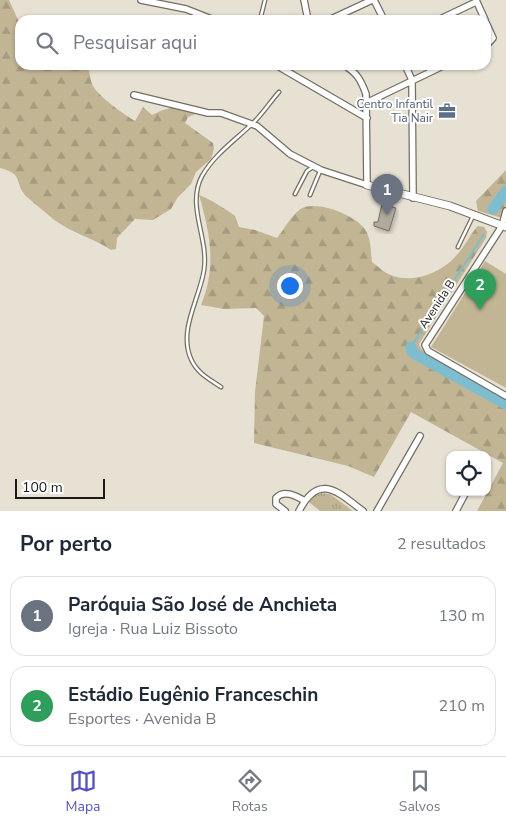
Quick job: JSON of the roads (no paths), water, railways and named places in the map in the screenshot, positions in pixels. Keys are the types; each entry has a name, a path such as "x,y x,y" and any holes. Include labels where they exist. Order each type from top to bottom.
{"street":[{"path":"141,0 190,15"},
{"path":"304,0 307,15"},
{"path":"340,15 373,0 381,15"},
{"path":"448,15 476,1 482,15"},
{"path":"285,70 367,118"},
{"path":"352,70 362,81 366,103 367,185"},
{"path":"407,70 412,80 412,198"},
{"path":"366,103 434,70"},
{"path":"134,95 208,113 221,113 261,129 290,154 313,167 412,198 450,206 504,226"},
{"name":"Avenida B","path":"506,211 504,226 425,345 428,351 506,396"},
{"path":"377,511 420,436"},
{"path":"300,511 305,501 315,490 330,489 363,511"},
{"path":"285,511 276,504 278,494 284,493 305,501"},
{"path":"456,511 464,496"}],"lane":[{"path":"261,15 265,0"},
{"path":"221,387 201,374 191,359 187,343 189,325 204,270 205,253 195,196 202,176 211,164 240,133 252,124 279,92"},
{"path":"294,194 307,171 313,167"},
{"path":"310,195 321,170"},
{"path":"458,247 473,215"}],"waterway":[{"path":"493,209 506,191"},
{"path":"411,347 484,234"},
{"path":"411,347 413,353 506,404"}],"place":[{"name":"Centro Infantil Tia Nair","path":"447,111"},
{"name":"Paróquia São José de Anchieta","path":"387,215"},
{"name":"Estádio Eugênio Franceschin","path":"480,310"}]}
